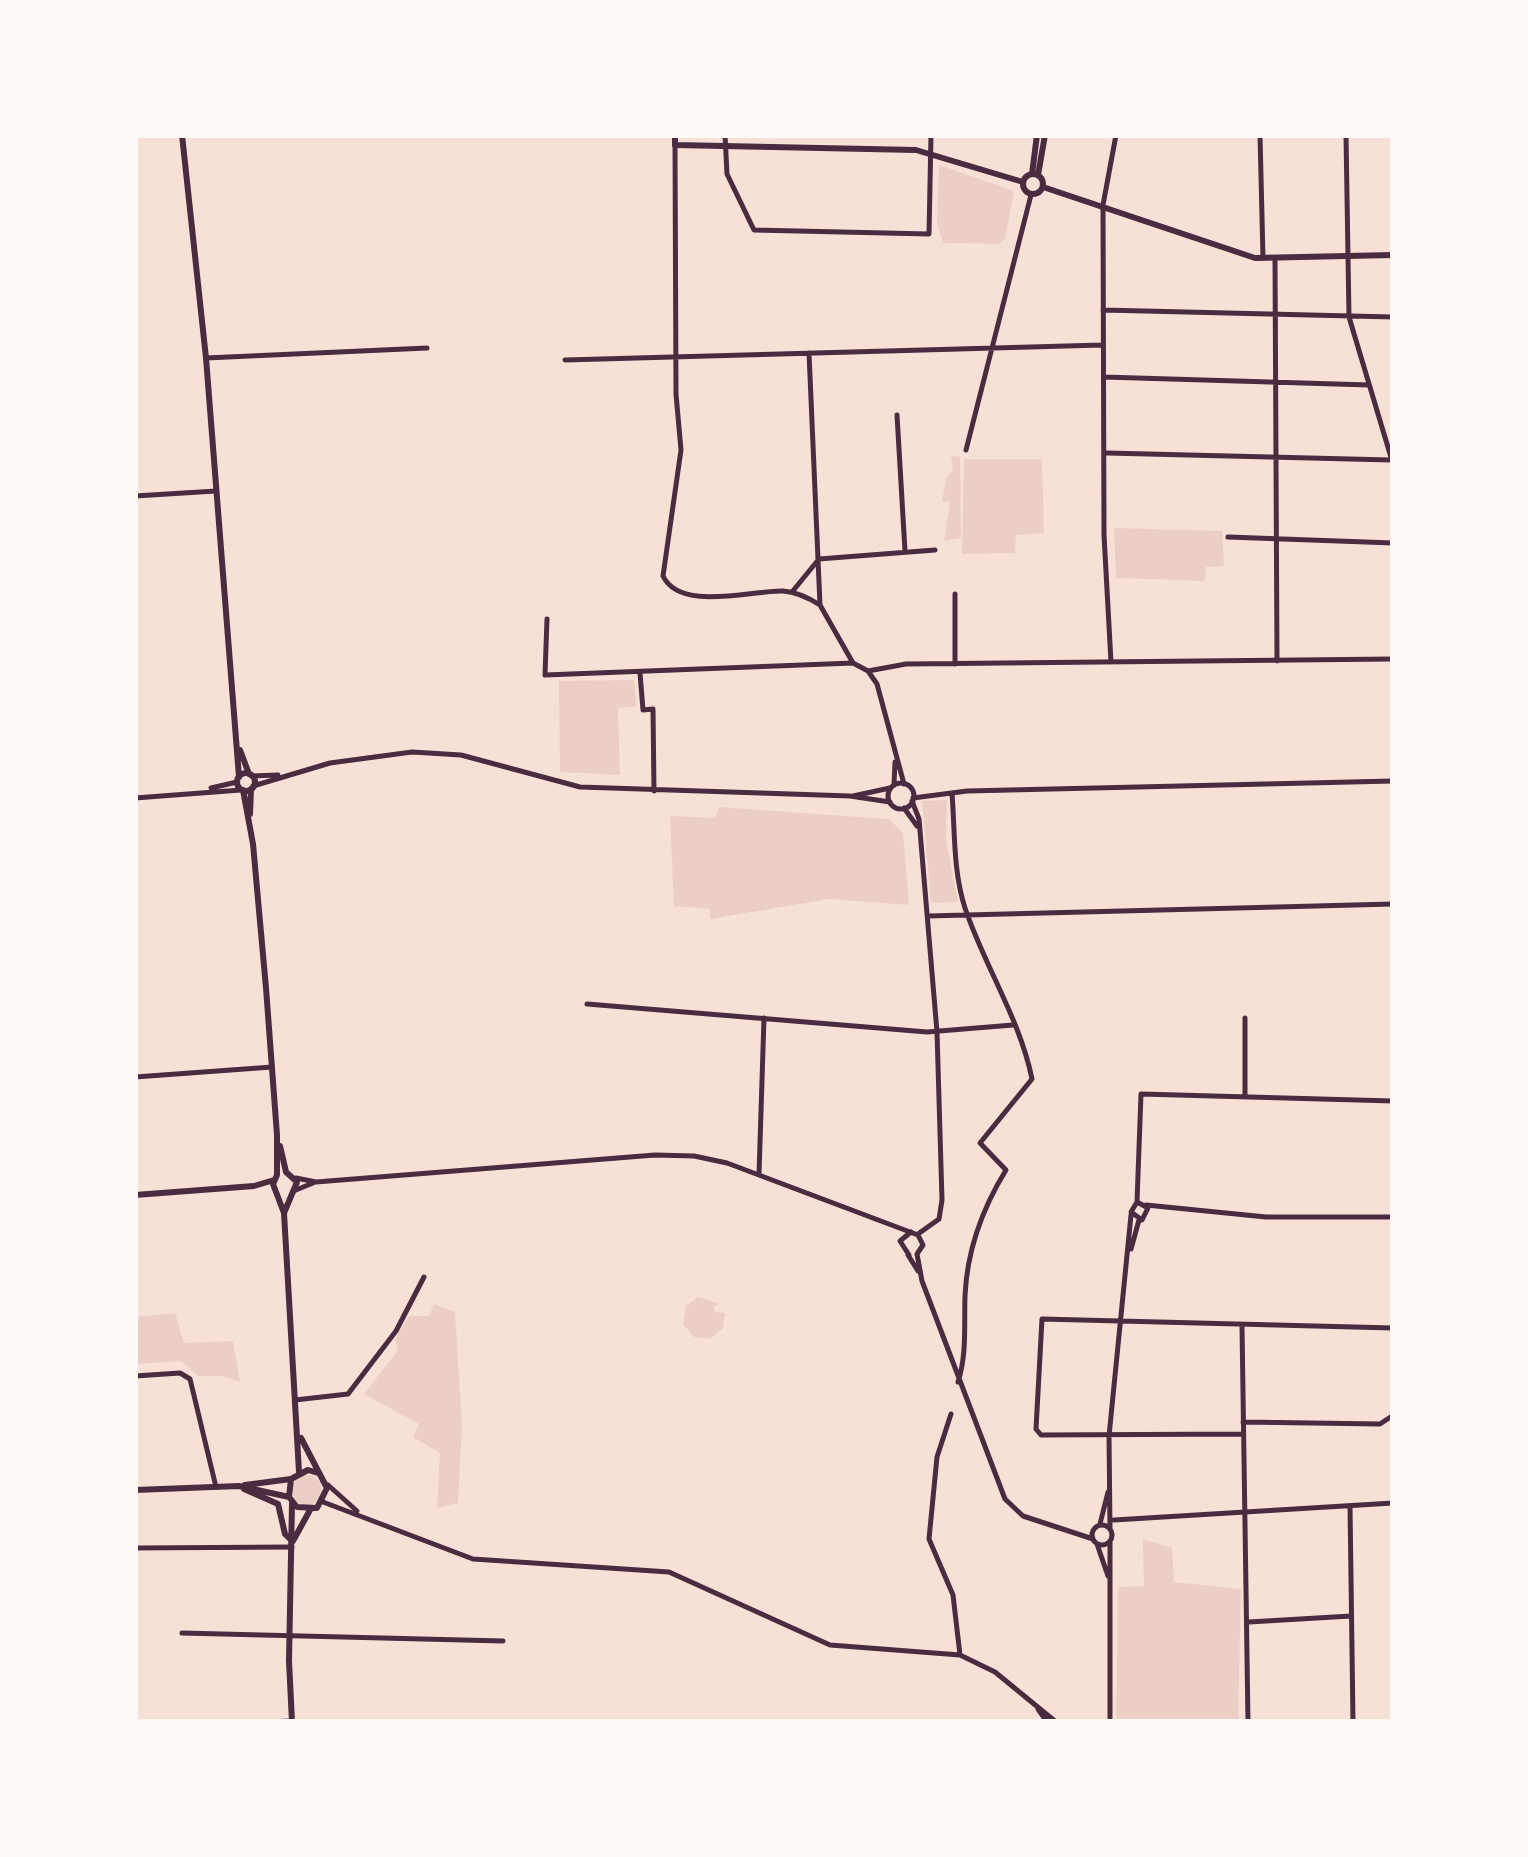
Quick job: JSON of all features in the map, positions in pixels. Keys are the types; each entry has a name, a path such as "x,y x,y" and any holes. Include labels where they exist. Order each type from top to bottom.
{"street":[{"path":"182,135 206,358 237,739 250,820 272,1067 279,1176 276,1192 284,1214 299,1472"},
{"path":"675,135 675,358 680,482 663,567 665,582 704,595 792,592 820,605"},
{"path":"724,135 727,174 754,230 929,234 931,135"},
{"path":"1037,135 1035,174 1043,187 1224,251 1274,259 1393,255"},
{"path":"1023,182 1035,174 1045,135"},
{"path":"1111,662 1104,534 1107,452 1102,345 1103,206 1116,135"},
{"path":"1260,135 1263,258"},
{"path":"1107,452 1392,462 1349,317 1346,135"},
{"path":"674,145 930,152 1023,182 1031,195"},
{"path":"966,450 1031,195 1043,187"},
{"path":"1274,259 1277,661"},
{"path":"1103,310 1393,318"},
{"path":"565,360 1102,345"},
{"path":"206,358 427,348"},
{"path":"810,352 820,605 853,663"},
{"path":"1104,377 1370,385"},
{"path":"896,415 905,551"},
{"path":"135,496 216,491"},
{"path":"1228,537 1393,543"},
{"path":"792,592 819,559 935,550"},
{"path":"954,594 955,664"},
{"path":"548,619 545,675 853,663 868,671 881,694 895,759 913,799 937,1032 941,1212 934,1225 900,1240"},
{"path":"868,671 877,666 955,664 1393,659"},
{"path":"640,673 642,710 653,709 654,790"},
{"path":"237,739 250,775 244,786"},
{"path":"135,798 244,786 365,756 412,752 461,755 580,787 850,796 890,802 904,808 919,832"},
{"path":"890,802 895,759"},
{"path":"250,775 282,776"},
{"path":"244,786 250,775"},
{"path":"904,808 913,799 952,793 1393,780"},
{"path":"850,796 904,784"},
{"path":"952,793 956,865 968,915 1024,1045 1032,1082 980,1143 1006,1170 983,1215 967,1267 964,1363 958,1382"},
{"path":"928,916 1393,904"},
{"path":"586,1004 937,1032 1014,1025"},
{"path":"759,1174 764,1018"},
{"path":"1244,1095 1245,1018"},
{"path":"135,1077 272,1067"},
{"path":"1106,1722 1110,1528 1114,1520 1109,1436 1131,1215 1137,1202 1142,1094 1393,1100"},
{"path":"135,1195 254,1186 279,1176 316,1182 654,1155 707,1158 916,1233 923,1245 917,1254 922,1281"},
{"path":"284,1214 296,1178"},
{"path":"254,1186 293,1193 316,1182"},
{"path":"1137,1202 1266,1217 1393,1217"},
{"path":"1128,1257 1140,1220 1148,1215 1146,1205"},
{"path":"1131,1215 1140,1220"},
{"path":"892,1226 922,1281 1005,1500 1034,1521 1079,1532 1094,1541 1110,1542"},
{"path":"908,1255 917,1254"},
{"path":"296,1400 348,1394 396,1331 424,1277"},
{"path":"1242,1422 1380,1424 1393,1416 1393,1332 1042,1319 1038,1432 1109,1436 1242,1434"},
{"path":"1242,1326 1248,1722"},
{"path":"135,1376 180,1373 190,1379 216,1487"},
{"path":"951,1414 937,1458 928,1538 954,1595 960,1655"},
{"path":"298,1434 326,1484 359,1513"},
{"path":"135,1490 239,1486 290,1479 299,1472 318,1473"},
{"path":"262,1722 292,1721 290,1479"},
{"path":"1109,1579 1094,1541 1110,1479"},
{"path":"323,1502 326,1484"},
{"path":"239,1486 290,1500 310,1510"},
{"path":"239,1486 278,1504 286,1534 293,1544"},
{"path":"293,1544 310,1510 323,1502 482,1561 669,1572 830,1645 960,1655 985,1665 1054,1721"},
{"path":"1114,1520 1393,1504"},
{"path":"1350,1506 1353,1722"},
{"path":"1079,1532 1097,1526 1110,1528"},
{"path":"135,1548 293,1544"},
{"path":"1249,1622 1350,1616"},
{"path":"182,1633 503,1641"}],"shaded area":[{"path":"939,165 1014,191 1005,239 999,244 943,243 937,224"},
{"path":"951,456 960,457 961,538 944,541 950,502 942,501 946,479 953,469"},
{"path":"964,459 1042,459 1044,533 1016,535 1015,553 962,554"},
{"path":"1114,528 1222,531 1224,566 1206,567 1205,581 1116,578"},
{"path":"634,680 636,706 618,708 620,775 560,772 559,681"},
{"path":"947,800 946,839 958,902 931,903 922,801"},
{"path":"719,807 889,819 903,833 909,905 829,899 710,919 710,909 674,906 670,816 715,818"},
{"path":"698,1297 720,1304 714,1306 715,1312 725,1313 723,1328 710,1339 694,1337 683,1324 686,1306"},
{"path":"434,1304 455,1312 462,1424 458,1503 437,1508 440,1453 413,1437 419,1424 364,1394 398,1350 395,1339 409,1316 429,1316"},
{"path":"175,1313 184,1343 233,1341 240,1382 222,1376 198,1376 181,1361 135,1364 135,1317"},
{"path":"307,1475 317,1480 322,1490 317,1500 307,1505 297,1500 292,1490 297,1480"},
{"path":"1143,1539 1172,1548 1174,1582 1241,1589 1238,1722 1116,1722 1118,1587 1144,1586"}]}
